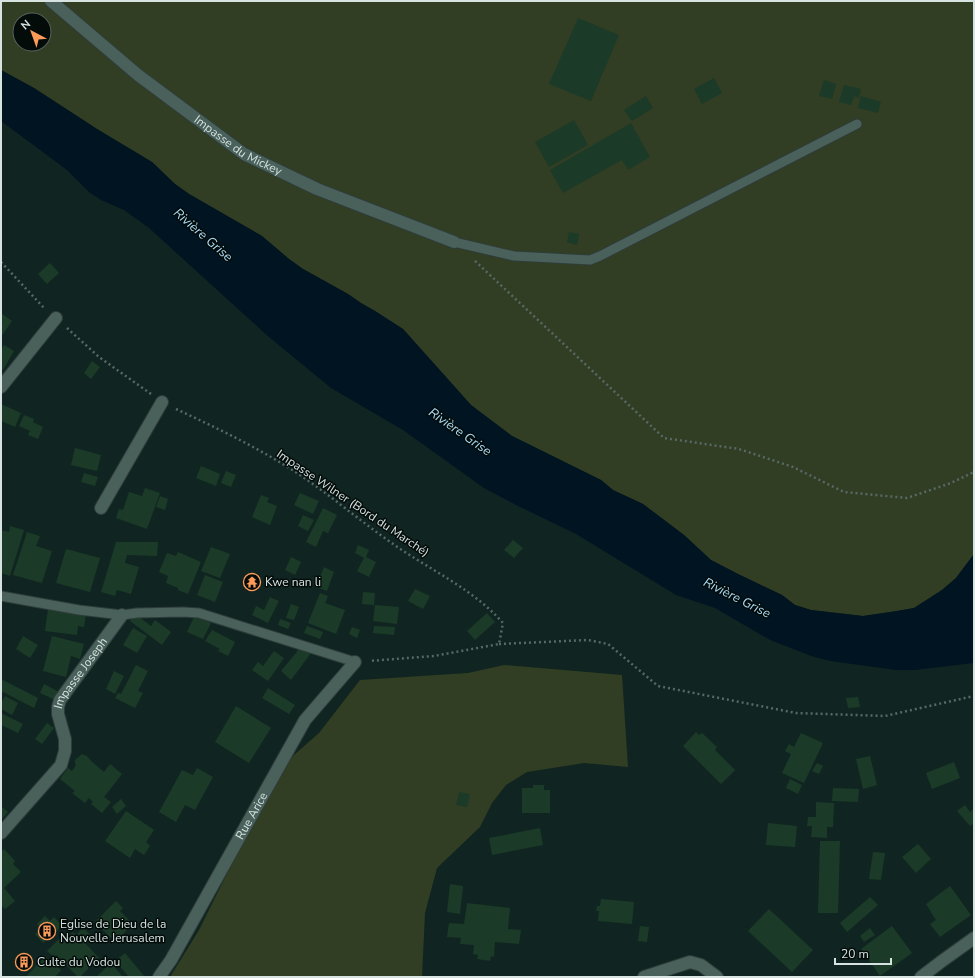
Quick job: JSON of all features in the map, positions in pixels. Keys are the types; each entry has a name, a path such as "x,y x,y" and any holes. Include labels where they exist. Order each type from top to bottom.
{"street":[{"name":"Impasse du Mickey","path":"51,1 138,75 244,154 317,189 454,242"},
{"path":"1,387 56,318"},
{"path":"101,508 162,402"},
{"name":"Impasse Joseph","path":"1,834 61,766 65,751 66,739 58,714 60,700 122,615"},
{"name":"Rue Arice","path":"160,977 171,960 304,720 355,662"},
{"path":"921,977 942,960 974,938"},
{"path":"644,977 690,962 700,965 717,977"}],"lane":[{"path":"454,242 514,256 590,260 857,124"},
{"path":"1,596 79,610 122,615 152,612 199,613 355,662"}],"path":[{"path":"454,242 664,438 738,449 793,467 844,492 907,498 951,483 974,472"},
{"name":"Impasse Wilner (Bord du Marché)","path":"1,262 39,303 99,357 162,402 240,439 303,477 396,546 449,578 492,611 503,623 498,644"},
{"path":"355,662 434,656 498,644 588,640 608,644 658,686 796,713 885,716 974,696"}],"green space":[{"path":"1,1 974,1 974,554 956,578 942,590 914,608 863,616 811,610 795,605 782,595 711,560 684,535 643,504 613,490 601,480 512,436 471,405 403,329 348,294 303,269 262,236 189,194 175,184 152,162 97,129 34,88 1,70"},
{"path":"504,665 622,675 628,767 584,763 527,772 506,785 492,803 480,827 437,868 425,913 422,977 170,977 199,930 272,781 294,755 319,733 360,680 468,673"}],"water":[{"name":"Rivière Grise","path":"1,70 34,88 97,129 152,162 175,184 189,194 262,236 303,269 348,294 403,329 471,405 512,436 601,480 613,490 643,504 684,535 711,560 782,595 795,605 811,610 863,616 914,608 942,590 956,578 974,554 974,663 915,670 896,670 830,661 814,657 770,640 715,608 676,595 576,534 484,488 403,430 331,388 269,337 149,228 124,210 101,200 89,192 67,170 1,121"}],"building":[{"path":"578,18 619,35 591,101 549,84"},
{"path":"714,78 722,93 702,104 694,89"},
{"path":"824,80 836,84 832,99 819,96"},
{"path":"844,85 861,89 859,98 854,96 851,105 839,102"},
{"path":"646,96 653,108 632,121 624,110"},
{"path":"861,96 881,102 878,113 858,108"},
{"path":"574,120 588,145 549,167 535,142"},
{"path":"631,123 650,157 628,170 622,160 563,193 550,170"},
{"path":"569,232 579,234 577,245 567,242"},
{"path":"50,263 59,273 47,284 38,274"},
{"path":"1,313 12,321 1,337"},
{"path":"4,345 14,351 3,370 1,369 1,350"},
{"path":"92,361 100,367 91,379 84,373"},
{"path":"1,404 21,413 15,427 1,421"},
{"path":"24,415 34,419 33,422 43,427 38,439 28,435 30,431 19,426"},
{"path":"75,448 101,455 97,471 71,465"},
{"path":"201,466 220,474 216,486 196,478"},
{"path":"226,471 236,475 231,487 221,483"},
{"path":"84,473 98,477 95,486 81,482"},
{"path":"145,488 160,493 147,529 116,518 119,509 123,510 129,492 142,496"},
{"path":"300,493 319,501 313,514 294,505"},
{"path":"261,495 269,498 267,502 277,506 270,525 252,517"},
{"path":"160,496 168,499 165,510 156,507"},
{"path":"323,508 337,515 328,533 323,531 316,547 306,542"},
{"path":"303,515 314,520 308,531 298,526"},
{"path":"10,526 24,530 10,576 1,573 1,530 9,532"},
{"path":"27,532 40,536 36,546 52,551 42,583 13,575"},
{"path":"513,540 523,548 514,558 504,550"},
{"path":"116,542 158,542 157,556 127,555 125,563 139,567 131,594 117,590 115,596 101,592"},
{"path":"358,545 369,550 366,557 376,562 369,577 357,571 364,558 355,553"},
{"path":"211,547 230,554 220,578 201,571"},
{"path":"66,549 100,558 90,592 56,583"},
{"path":"178,552 201,562 188,594 166,583 168,576 159,572 167,553 176,556"},
{"path":"291,557 301,562 295,575 285,570"},
{"path":"324,567 334,572 327,591 316,587"},
{"path":"205,575 223,582 215,602 197,595"},
{"path":"415,589 430,596 423,609 408,601"},
{"path":"363,592 375,593 374,605 362,604"},
{"path":"320,593 328,596 325,603 345,610 336,634 308,623"},
{"path":"270,597 279,601 268,623 252,615 256,606 264,610"},
{"path":"291,604 299,607 294,620 286,618"},
{"path":"375,605 399,607 397,624 373,621"},
{"path":"48,609 86,614 84,627 78,626 77,635 45,631"},
{"path":"487,613 495,622 475,640 467,631"},
{"path":"135,614 151,626 155,620 171,632 162,645 130,621"},
{"path":"195,615 211,623 203,639 187,632"},
{"path":"280,619 291,623 288,629 278,625"},
{"path":"307,626 323,632 320,639 304,633"},
{"path":"374,626 395,627 394,635 373,633"},
{"path":"352,627 360,630 357,638 349,634"},
{"path":"133,628 147,636 137,653 123,645"},
{"path":"212,630 235,642 228,656 218,651 220,649 205,641"},
{"path":"23,636 38,645 30,658 16,649"},
{"path":"52,636 84,644 80,659 71,656 66,677 43,671"},
{"path":"300,646 311,653 291,680 281,671"},
{"path":"274,651 284,658 268,681 252,670 258,662 263,666"},
{"path":"136,665 148,671 138,691 143,693 135,708 115,698 118,693 121,694"},
{"path":"114,671 124,676 115,694 106,689"},
{"path":"1,679 38,698 34,708 1,691"},
{"path":"44,684 59,692 55,700 40,693"},
{"path":"268,688 295,705 289,714 262,698"},
{"path":"5,696 18,703 12,715 1,709 1,703"},
{"path":"858,697 860,707 848,708 846,698"},
{"path":"236,706 271,728 249,763 215,742"},
{"path":"1,713 23,724 18,733 1,725"},
{"path":"47,723 54,728 42,744 35,739"},
{"path":"696,732 699,735 702,733 717,747 715,750 735,770 721,784 683,746"},
{"path":"801,733 823,743 804,783 782,773 791,754 785,751 789,744 794,747"},
{"path":"82,754 87,756 104,772 110,764 122,774 104,797 111,802 102,813 91,804 93,802 89,798 85,803 72,793 75,791 60,779 68,768 72,771 76,765 75,760"},
{"path":"870,756 877,785 863,789 856,759"},
{"path":"954,762 960,778 932,789 926,773"},
{"path":"817,763 823,766 819,774 812,771"},
{"path":"197,768 213,777 195,810 185,805 176,822 159,812 182,770 193,775"},
{"path":"790,779 802,785 798,794 786,788"},
{"path":"533,785 544,785 544,790 550,790 550,813 522,813 522,788 533,788"},
{"path":"833,788 859,789 858,802 832,801"},
{"path":"459,792 470,794 467,807 456,805"},
{"path":"121,799 126,806 117,814 112,807"},
{"path":"816,802 834,803 833,827 827,827 827,838 811,837 812,826 807,826 808,817 816,817"},
{"path":"965,805 970,812 974,808 974,823 970,826 957,811"},
{"path":"1,806 8,812 1,820"},
{"path":"126,811 154,830 146,842 150,846 144,855 135,849 130,858 105,841"},
{"path":"768,823 797,826 795,847 766,845"},
{"path":"540,828 543,845 492,855 489,838"},
{"path":"820,841 840,841 838,913 818,913"},
{"path":"918,844 931,859 916,873 902,857"},
{"path":"4,849 15,861 13,864 21,872 4,888 15,901 5,909 1,905 1,852"},
{"path":"873,852 885,853 881,880 869,879"},
{"path":"450,884 463,886 460,914 447,912"},
{"path":"950,886 971,915 940,937 930,924 936,920 926,904"},
{"path":"870,897 878,905 847,932 840,923"},
{"path":"601,899 634,902 632,924 598,921 599,911 596,911 597,906 600,906"},
{"path":"116,901 123,908 120,911 133,924 115,942 95,922"},
{"path":"467,903 510,908 508,929 521,930 519,944 495,942 494,957 491,956 490,961 477,959 478,955 473,954 474,945 460,944 461,938 447,937 449,923 464,924"},
{"path":"769,909 813,950 792,972 748,931"},
{"name":"Eglise de Dieu de la Nouvelle Jerusalem","path":"45,916 50,921 54,917 62,926 43,943 35,934 41,929 37,924"},
{"path":"640,926 649,927 647,942 638,941"},
{"path":"892,926 912,953 880,976 861,949"},
{"path":"83,928 93,937 86,944 99,958 80,977 78,977 56,955 54,957 47,951 64,934 67,938 73,932 76,935"},
{"path":"870,928 875,935 864,942 860,936"},
{"name":"Culte du Vodou","path":"23,952 34,965 25,972 14,959"},
{"path":"125,953 145,977 129,977 115,961"},
{"path":"45,956 61,970 55,977 26,977"},
{"path":"111,963 123,977 96,977"}],"place":[{"name":"Kwe nan li","path":"252,582"},
{"name":"Eglise de Dieu de la Nouvelle Jerusalem","path":"47,931"},
{"name":"Culte du Vodou","path":"24,962"}]}
